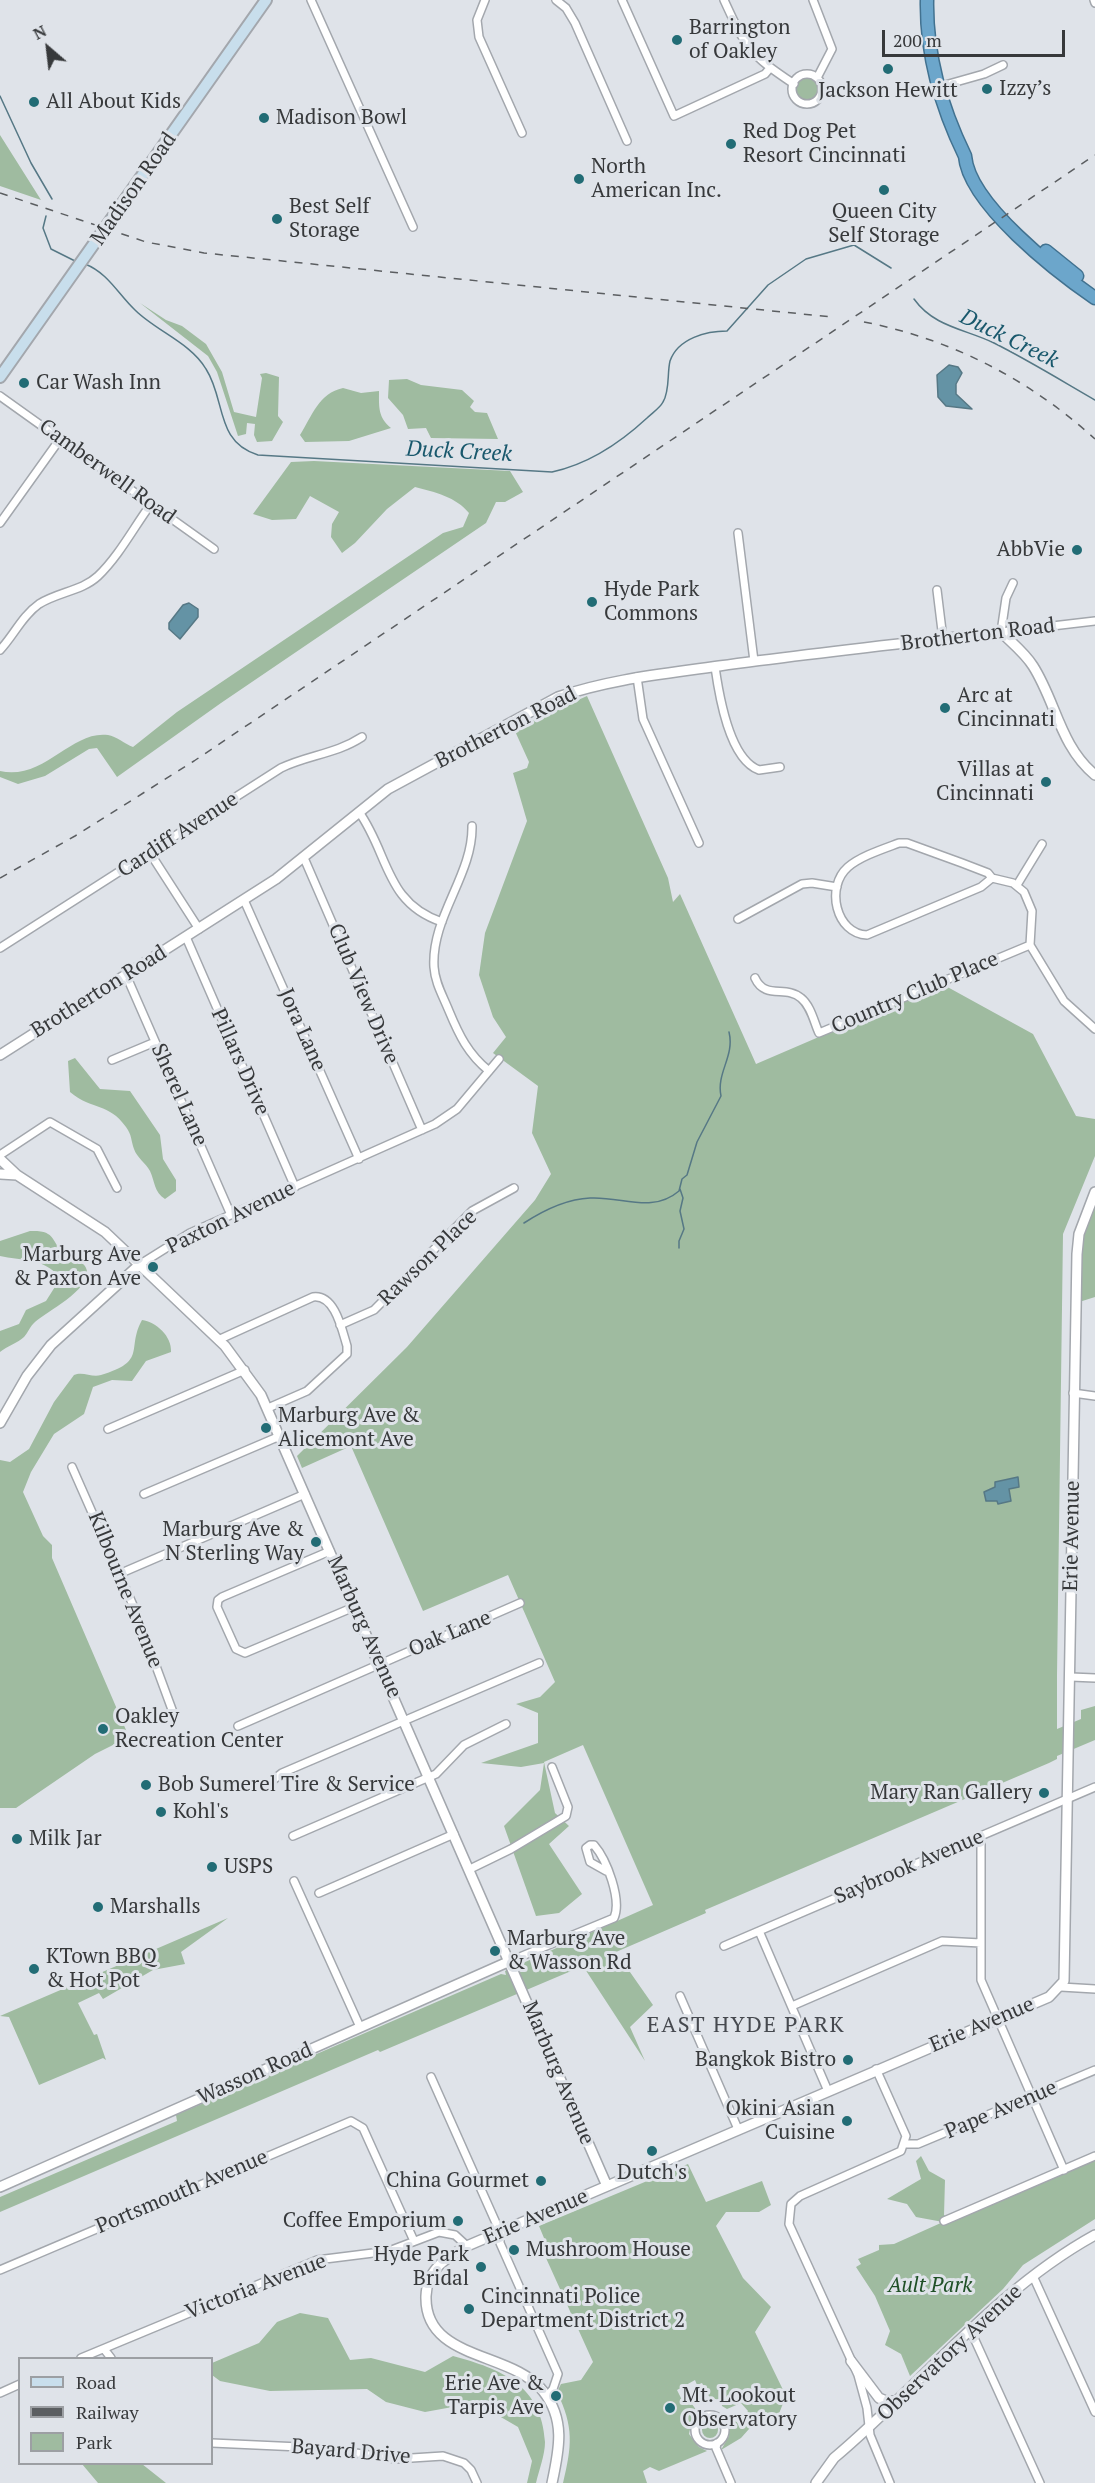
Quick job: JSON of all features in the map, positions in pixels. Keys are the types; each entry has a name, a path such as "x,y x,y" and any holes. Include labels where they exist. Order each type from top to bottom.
{"highway":[{"path":"927,0 928,36 938,87 965,156 1004,209 1032,240 1095,289"},
{"path":"965,156 966,167 1007,225 1055,270 1095,298"}],"main road":[{"name":"Madison Road","path":"0,376 266,0"}],"street":[{"path":"311,0 413,227"},
{"path":"485,0 477,20 479,37 522,133"},
{"path":"556,0 566,8 575,23 627,141"},
{"path":"622,0 674,116 765,74 770,68"},
{"path":"724,0 746,45 770,68 794,84"},
{"path":"794,84 795,98 808,104 817,100 822,92 817,78 832,49 813,0"},
{"path":"938,87 984,74 1003,65"},
{"path":"794,84 804,75 817,78"},
{"name":"Camberwell Road","path":"0,396 214,549"},
{"path":"0,523 60,439"},
{"path":"0,650 23,618 38,605 60,593 84,586 98,576 151,504"},
{"path":"738,533 754,662"},
{"path":"1013,583 1006,598 1001,632 1032,665 1065,738 1081,762 1095,775"},
{"path":"937,590 942,639"},
{"name":"Brotherton Road","path":"0,1055 244,900 304,858 388,789 558,698 586,687 637,677 1095,621"},
{"path":"715,667 721,708 743,759 759,770 780,767"},
{"path":"637,677 643,719 699,843"},
{"name":"Cardiff Avenue","path":"0,948 281,768 303,759 338,751 362,737"},
{"path":"359,812 398,891 414,908 442,922"},
{"path":"472,826 472,838 442,922 434,955 437,984 466,1048 489,1071"},
{"path":"992,878 981,887 867,935 855,933 846,928 836,901 837,887 844,871 855,862 903,843 962,862 988,873 992,878 1017,885 1031,905 1030,945 1065,1001 1095,1029"},
{"path":"1017,885 1042,844"},
{"path":"150,853 199,929"},
{"name":"Club View Drive","path":"304,858 422,1131"},
{"path":"738,919 802,884 812,883 837,887"},
{"name":"Jora Lane","path":"244,900 359,1159"},
{"name":"Pillars Drive","path":"186,938 295,1187"},
{"name":"Country Club Place","path":"755,978 760,986 768,991 793,993 802,999 819,1033 1030,945"},
{"name":"Sherel Lane","path":"126,975 231,1215"},
{"path":"112,1060 155,1042"},
{"name":"Paxton Avenue","path":"0,1424 27,1376 51,1345 140,1265 184,1236 422,1131 457,1109 499,1059"},
{"path":"0,1157 50,1122 97,1149 113,1176 117,1188"},
{"name":"Marburg Avenue","path":"0,1157 17,1175 91,1221 140,1265 218,1340 245,1370 268,1408 607,2186"},
{"path":"0,1174 17,1175"},
{"name":"Rawson Place","path":"340,1325 374,1310 472,1211 514,1188"},
{"name":"Erie Avenue","path":"552,2483 560,2444 560,2431 555,2412 547,2396 526,2375 445,2340 426,2310 426,2295 433,2271 449,2256 467,2246 738,2128 1049,1997 1061,1987 1066,1969 1073,1393 1077,1254 1079,1234 1095,1192"},
{"path":"218,1340 317,1296 329,1302 348,1349 345,1356 307,1391 268,1408"},
{"path":"108,1429 245,1370"},
{"path":"1073,1393 1095,1396"},
{"path":"144,1494 280,1436"},
{"name":"Kilbourne Avenue","path":"72,1467 144,1631 174,1715"},
{"path":"119,1574 305,1494"},
{"path":"330,1551 222,1596 217,1603 227,1628 236,1649 245,1653 354,1607"},
{"name":"Oak Lane","path":"238,1726 520,1604"},
{"path":"263,1788 275,1777 539,1663"},
{"path":"1071,1677 1095,1678"},
{"path":"293,1836 438,1773 464,1745 506,1724"},
{"path":"470,1869 511,1849 566,1816 568,1807 552,1767"},
{"name":"Saybrook Avenue","path":"724,1947 1095,1787"},
{"path":"319,1893 454,1834"},
{"path":"981,1836 981,1980 1064,2170"},
{"path":"512,1966 614,1918 617,1912 615,1897 606,1870"},
{"path":"294,1881 360,2027"},
{"path":"759,1931 828,2091"},
{"path":"792,2006 942,1941 981,1943"},
{"name":"Wasson Road","path":"0,2187 360,2027 512,1966"},
{"path":"1061,1987 1095,1989"},
{"path":"680,1996 738,2128"},
{"path":"876,2069 906,2136 905,2144 901,2151 800,2196 791,2204 789,2224 863,2390 870,2435 890,2483"},
{"name":"Pape Avenue","path":"905,2144 918,2144 1095,2070"},
{"path":"431,2077 500,2232 500,2243 558,2374 552,2391 547,2396"},
{"name":"Portsmouth Avenue","path":"0,2270 347,2121 355,2121 363,2128 414,2241"},
{"path":"944,2221 1095,2156"},
{"name":"Victoria Avenue","path":"84,2357 305,2264 333,2257 388,2251 430,2235 448,2233 459,2238 467,2246"},
{"name":"Observatory Avenue","path":"816,2483 823,2469 1033,2276 1068,2250 1095,2235"},
{"path":"1033,2276 1095,2412"},
{"path":"969,2333 974,2337 1040,2483"},
{"path":"104,2349 110,2357"},
{"path":"851,2361 879,2398 896,2401"},
{"path":"0,2393 18,2385"},
{"path":"717,2444 704,2443 697,2437 696,2428 703,2418 715,2416 723,2423 725,2432 716,2448 731,2483"},
{"name":"Bayard Drive","path":"213,2443 321,2448 396,2459 443,2456 465,2463 477,2483"}],"green space":[{"path":"807,78 815,81 818,89 815,97 807,100 799,97 796,89 799,81"},
{"path":"0,135 41,200 0,186"},
{"path":"140,303 166,320 182,326 206,344 222,372 234,412 256,417 262,378 260,374 266,373 279,377 278,416 283,422 272,441 257,442 254,435 255,424 247,423 246,434 238,436 217,372 208,356"},
{"path":"407,379 421,385 462,390 474,401 470,407 475,412 487,413 498,439 431,438 426,428 408,429 403,415 388,398 389,380"},
{"path":"343,388 361,393 379,391 380,412 391,428 349,441 305,442 300,435 317,406 328,395"},
{"path":"314,461 510,471 523,492 505,502 496,502 486,523 221,703 117,777 97,748 89,749 45,776 18,784 0,777 0,771 16,772 30,769 82,740 95,736 108,735 133,747 177,712 443,533 463,527 469,513 451,499 415,487 387,509 355,543 342,553 331,537 332,524 339,512 310,496 296,519 272,520 253,514 291,462"},
{"path":"587,696 668,878 673,902 680,894 756,1064 942,984 1033,1034 1076,1116 1095,1119 1095,1156 1063,1234 1057,1729 1081,1719 1081,1710 1095,1706 1095,1740 1057,1756 1057,1759 1049,1763 705,1910 706,1913 616,1952 653,2005 630,2027 645,2061 583,1966 380,2052 378,2050 0,2212 0,2197 177,2121 176,2115 501,1974 506,1975 505,1971 653,1905 583,1745 544,1762 555,1813 569,1826 549,1844 582,1894 559,1913 536,1916 504,1826 540,1790 544,1763 521,1767 481,1763 538,1743 538,1713 516,1704 540,1697 555,1682 508,1575 423,1611 351,1446 302,1468 297,1456 407,1347 535,1200 551,1174 532,1133 538,1086 493,1053 506,1037 493,1017 479,975 485,933 527,821 513,773 527,768 529,762 514,729"},
{"path":"75,1058 100,1089 130,1091 160,1135 163,1159 176,1180 176,1191 165,1199 157,1190 150,1171 135,1152 129,1133 119,1119 70,1092 68,1061"},
{"path":"1095,1192 1095,1297 1076,1303 1077,1254"},
{"path":"30,1231 49,1234 65,1255 86,1267 86,1278 75,1293 33,1324 22,1339 0,1352 0,1331 19,1324 26,1310 46,1301 58,1282 57,1274 37,1262 0,1256 0,1241"},
{"path":"142,1320 158,1327 166,1335 171,1352 146,1361 132,1381 112,1380 93,1387 84,1414 54,1434 31,1472 23,1492 43,1536 52,1545 52,1558 129,1737 95,1754 16,1808 0,1808 0,1460 10,1462 29,1449 54,1402 74,1375 98,1376 125,1365 133,1353"},
{"path":"228,1918 181,1952 185,1964 153,1970 103,1999 99,1993 78,2003 94,2035 97,2034 106,2060 103,2058 39,2085 9,2017 0,2016"},
{"name":"Ault Park","path":"921,2156 929,2171 945,2180 944,2215 949,2219 1095,2156 1095,2219 1023,2265 1003,2289 910,2376 901,2354 885,2345 890,2331 875,2296 856,2267 861,2264 858,2259 879,2250 879,2245 894,2244 943,2222 916,2217 907,2204 887,2199 921,2179 916,2161"},
{"path":"688,2164 706,2202 762,2181 771,2205 759,2212 726,2212 716,2226 743,2278 771,2307 755,2332 786,2396 778,2416 749,2429 741,2438 721,2450 729,2436 728,2422 733,2419 739,2424 746,2420 745,2416 748,2411 741,2403 727,2409 722,2406 721,2400 710,2398 702,2383 697,2385 695,2380 677,2390 682,2400 687,2397 699,2414 692,2420 689,2434 699,2447 707,2451 659,2471 650,2467 643,2471 647,2483 563,2483 570,2437 563,2404 557,2392 561,2384 581,2380 593,2362 546,2258 544,2238 539,2226"},
{"path":"300,2313 328,2318 350,2360 371,2358 425,2372 453,2356 487,2367 516,2382 536,2406 542,2422 545,2447 536,2483 527,2483 532,2461 518,2427 487,2409 458,2406 425,2412 386,2402 367,2389 270,2391 220,2381 213,2376 213,2363 259,2343 277,2322"},
{"path":"707,2422 713,2422 718,2430 716,2436 707,2438 702,2433 702,2427"},
{"path":"83,2465 143,2465 166,2483 98,2483"}],"water":[{"path":"949,365 958,367 962,373 956,384 956,394 972,409 946,406 938,397 937,375"},
{"path":"189,603 198,609 198,617 180,639 169,629 169,623 183,605"},
{"path":"1018,1477 1019,1487 1009,1489 1011,1501 998,1504 997,1501 986,1501 984,1492 995,1487 995,1482"}],"waterway":[{"name":"Duck Creek","path":"0,96 31,163 52,199"},
{"name":"Duck Creek","path":"46,216 43,228 51,249 77,262"},
{"name":"Duck Creek","path":"85,264 106,278 143,317 182,344 200,360 212,381 228,430 244,449 258,455 552,472 579,464 603,452 636,427 663,402 667,393 670,361 679,347 702,334 727,331 768,285 806,259 854,245 891,268"},
{"name":"Duck Creek","path":"914,299 940,322 994,343 1095,400"},
{"path":"524,1223 572,1200 602,1198 647,1203 669,1198 679,1191 682,1179 687,1175 697,1142 721,1096 721,1080 730,1049 729,1032"},
{"path":"679,1248 684,1229 680,1211 683,1198 680,1189"}],"railway":[{"path":"0,878 75,836 194,761 1095,155"},
{"path":"0,193 146,242 204,253 832,317"},
{"path":"864,322 928,339 987,364 1043,398 1095,439"}],"place":[{"name":"Barrington of Oakley","path":"677,40"},
{"name":"Jackson Hewitt","path":"888,69"},
{"name":"Izzy’s","path":"987,89"},
{"name":"All About Kids","path":"34,102"},
{"name":"Madison Bowl","path":"264,118"},
{"name":"Red Dog Pet Resort Cincinnati","path":"731,144"},
{"name":"North American Inc.","path":"579,179"},
{"name":"Queen City Self Storage","path":"884,190"},
{"name":"Best Self Storage","path":"277,219"},
{"name":"Car Wash Inn","path":"24,383"},
{"name":"AbbVie","path":"1077,550"},
{"name":"Hyde Park Commons","path":"592,602"},
{"name":"Arc at Cincinnati","path":"945,708"},
{"name":"Villas at Cincinnati","path":"1046,782"},
{"name":"Marburg Ave & Paxton Ave","path":"153,1267"},
{"name":"Marburg Ave & Alicemont Ave","path":"266,1428"},
{"name":"Marburg Ave & N Sterling Way","path":"316,1542"},
{"name":"Oakley Recreation Center","path":"103,1729"},
{"name":"Bob Sumerel Tire & Service","path":"146,1785"},
{"name":"Mary Ran Gallery","path":"1044,1793"},
{"name":"Kohl's","path":"161,1812"},
{"name":"Milk Jar","path":"17,1839"},
{"name":"USPS","path":"212,1867"},
{"name":"Marshalls","path":"98,1907"},
{"name":"Marburg Ave & Wasson Rd","path":"495,1951"},
{"name":"KTown BBQ & Hot Pot","path":"34,1969"},
{"name":"Bangkok Bistro","path":"848,2060"},
{"name":"Okini Asian Cuisine","path":"847,2121"},
{"name":"Dutch's","path":"652,2151"},
{"name":"China Gourmet","path":"541,2181"},
{"name":"Coffee Emporium","path":"458,2221"},
{"name":"Mushroom House","path":"514,2250"},
{"name":"Hyde Park Bridal","path":"481,2267"},
{"name":"Cincinnati Police Department District 2","path":"469,2309"},
{"name":"Erie Ave & Tarpis Ave","path":"556,2396"},
{"name":"Mt. Lookout Observatory","path":"670,2408"}],"district":[{"name":"EAST HYDE PARK","path":"746,2026"}]}
